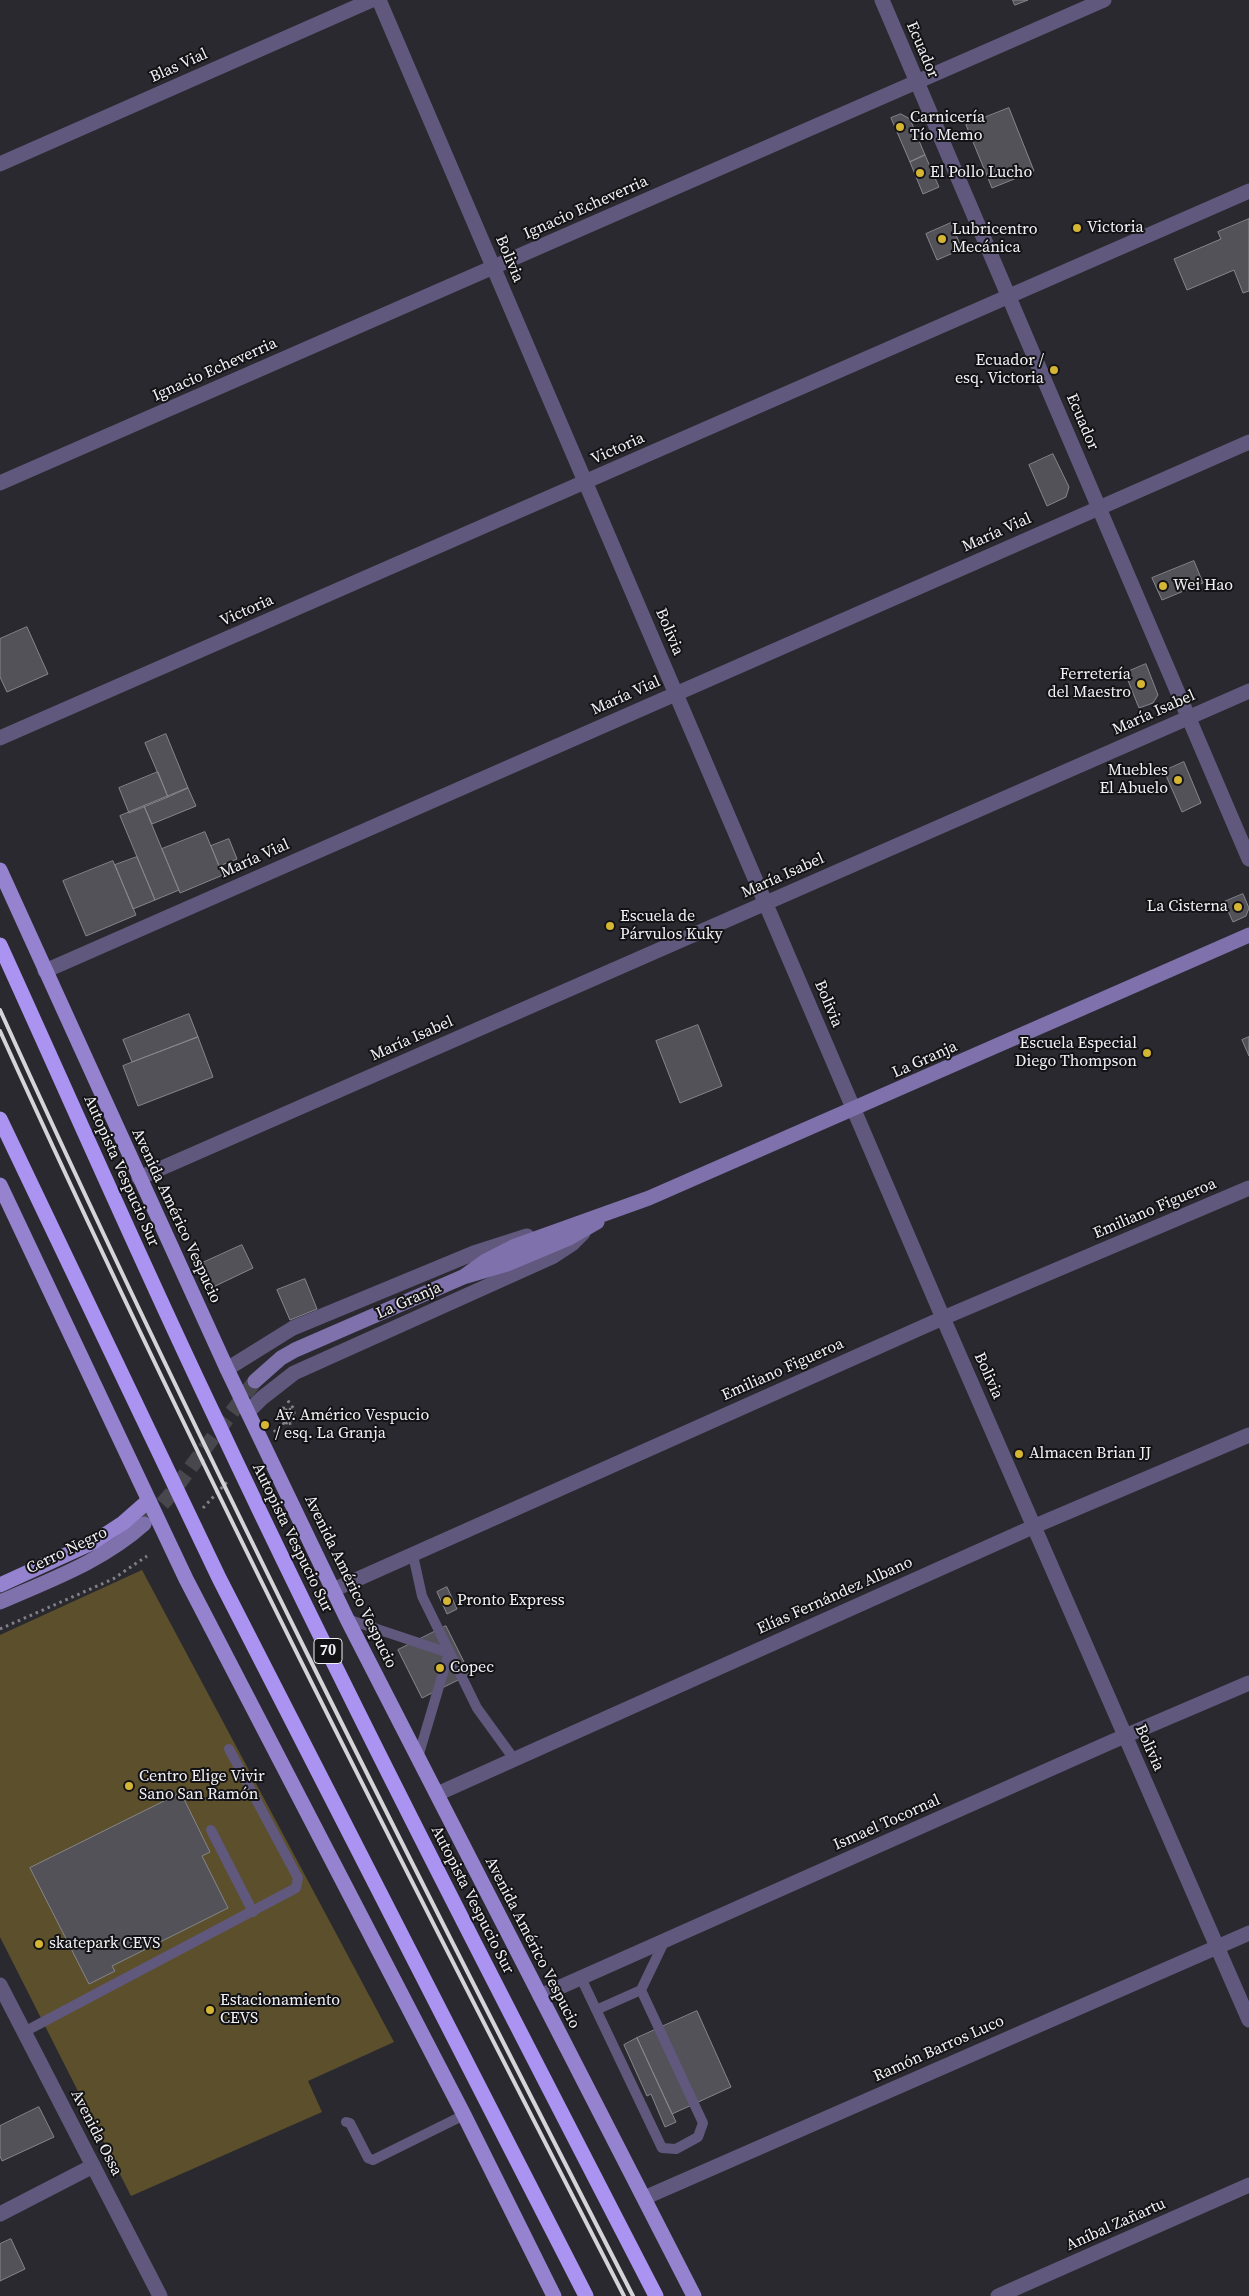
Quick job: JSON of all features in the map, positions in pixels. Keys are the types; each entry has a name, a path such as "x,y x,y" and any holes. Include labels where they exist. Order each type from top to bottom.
{"highway":[{"name":"Autopista Vespucio Sur","path":"0,945 207,1401 285,1564 443,1882 656,2296"},
{"path":"0,1119 236,1612 586,2296"}],"main road":[{"name":"Avenida Américo Vespucio","path":"0,870 227,1369 347,1619 694,2296"},
{"name":"La Granja","path":"463,1277 484,1262 515,1246 558,1229 613,1212 855,1110 1249,935"},
{"path":"0,1185 191,1588 464,2116 554,2296"},
{"name":"La Granja","path":"255,1380 281,1358 295,1350 463,1277 507,1264 588,1228 613,1212"},
{"path":"0,1585 94,1542 123,1523 148,1500"},
{"name":"Cerro Negro","path":"0,1602 95,1560 128,1539 144,1524"}],"street":[{"name":"Blas Vial","path":"0,164 372,0"},
{"name":"Bolivia","path":"379,0 1124,1736 1249,2020"},
{"name":"Ecuador","path":"882,0 1249,859"},
{"name":"Ignacio Echeverria","path":"0,484 1104,0"},
{"name":"Victoria","path":"0,738 1249,191"},
{"name":"María Vial","path":"45,971 1249,442"},
{"name":"María Isabel","path":"139,1178 1249,691"},
{"name":"Emiliano Figueroa","path":"333,1590 944,1318 1249,1188"},
{"name":"La Granja","path":"248,1412 267,1393 294,1373 552,1257 572,1244 588,1228"},
{"name":"La Granja","path":"227,1369 293,1328 474,1253 529,1235 558,1229"},
{"name":"Elías Fernández Albano","path":"437,1794 1035,1526 1249,1435"},
{"name":"Ismael Tocornal","path":"540,1996 1124,1736 1249,1683"},
{"name":"Ramón Barros Luco","path":"644,2198 1249,1933"},
{"name":"Avenida Ossa","path":"0,1985 160,2296"},
{"path":"0,2214 93,2166"},
{"name":"Aníbal Zañartu","path":"998,2296 1249,2185"}],"lane":[{"path":"413,1555 422,1596 476,1708 514,1759"},
{"path":"347,1619 449,1653"},
{"path":"418,1757 449,1653"},
{"path":"24,2032 253,1912 294,1890 297,1886 298,1878 229,1748"},
{"path":"211,1830 253,1912"},
{"path":"596,2010 641,1990 664,1942"},
{"path":"581,1978 662,2148 676,2149 698,2138 703,2123 641,1990"},
{"path":"346,2122 350,2123 368,2158 373,2160 464,2116"}],"path":[{"path":"280,1416 284,1423 291,1422 293,1420 292,1410 286,1408 278,1412 281,1422 289,1424 294,1421 295,1417"},
{"path":"0,1629 113,1579 147,1556"}],"shaded area":[{"name":"Centro Elige Vivir Sano San Ramón","path":"142,1570 394,2042 308,2081 322,2112 131,2196 0,1937 0,1635"}],"building":[{"path":"1013,0 1028,0 1015,5"},
{"path":"1009,108 1034,171 992,188 966,125"},
{"path":"901,114 910,119 925,155 910,162 891,118"},
{"path":"925,155 939,187 923,194 910,162"},
{"path":"1249,219 1249,291 1243,293 1234,270 1187,290 1174,259 1221,239 1218,232"},
{"path":"951,223 962,249 937,260 926,234"},
{"path":"1053,454 1069,487 1066,497 1047,506 1029,465"},
{"path":"1194,561 1203,583 1162,600 1152,578"},
{"path":"27,627 48,674 7,692 0,677 0,639"},
{"name":"Ferretería del Maestro","path":"1146,664 1158,695 1153,703 1139,708 1125,673"},
{"path":"166,734 188,788 168,797 145,743"},
{"path":"1184,762 1201,803 1182,812 1164,771"},
{"path":"158,772 168,797 129,813 119,788"},
{"path":"188,788 196,806 152,824 144,806"},
{"path":"144,806 179,890 155,900 120,816"},
{"path":"205,832 223,875 180,893 162,849"},
{"path":"229,839 237,859 219,866 211,846"},
{"path":"137,857 155,900 133,909 115,865"},
{"path":"113,861 136,915 86,936 63,881"},
{"name":"La Cisterna","path":"1243,894 1249,908 1246,916 1233,922 1224,902"},
{"path":"189,1014 198,1037 132,1062 123,1040"},
{"path":"698,1025 722,1086 680,1103 656,1041"},
{"path":"198,1037 213,1077 138,1106 123,1066"},
{"path":"1249,1037 1249,1056 1242,1040"},
{"path":"242,1245 253,1268 209,1289 198,1265"},
{"path":"305,1279 317,1309 290,1320 277,1290"},
{"name":"Pronto Express","path":"447,1587 457,1609 447,1614 437,1592"},
{"path":"446,1626 470,1674 422,1698 398,1650"},
{"path":"181,1793 210,1852 202,1856 228,1908 112,1966 115,1971 89,1984 30,1868"},
{"path":"697,2011 731,2087 672,2114 637,2038"},
{"path":"637,2038 676,2122 665,2127 651,2094 647,2096 624,2045"},
{"path":"39,2107 54,2137 2,2161 0,2156 0,2126"},
{"path":"11,2239 25,2269 0,2281 0,2244"}],"tunnel":[{"path":"147,1521 171,1494 255,1381"}],"railway":[{"path":"0,1010 151,1335 229,1496 389,1817 633,2296"},
{"path":"0,1031 149,1351 226,1510 383,1825 624,2296"}],"place":[{"name":"Carnicería Tío Memo","path":"900,127"},
{"name":"El Pollo Lucho","path":"920,173"},
{"name":"Victoria","path":"1077,228"},
{"name":"Lubricentro Mecánica","path":"942,239"},
{"name":"Ecuador / esq. Victoria","path":"1054,370"},
{"name":"Wei Hao","path":"1163,586"},
{"name":"Ferretería del Maestro","path":"1141,684"},
{"name":"Muebles El Abuelo","path":"1178,780"},
{"name":"La Cisterna","path":"1238,907"},
{"name":"Escuela de Párvulos Kuky","path":"610,926"},
{"name":"Escuela Especial Diego Thompson","path":"1147,1053"},
{"name":"Av. Américo Vespucio / esq. La Granja","path":"265,1425"},
{"name":"Almacen Brian JJ","path":"1019,1454"},
{"name":"Pronto Express","path":"447,1601"},
{"name":"Copec","path":"440,1668"},
{"name":"Centro Elige Vivir Sano San Ramón","path":"129,1786"},
{"name":"skatepark CEVS","path":"39,1944"},
{"name":"Estacionamiento CEVS","path":"210,2010"}]}
